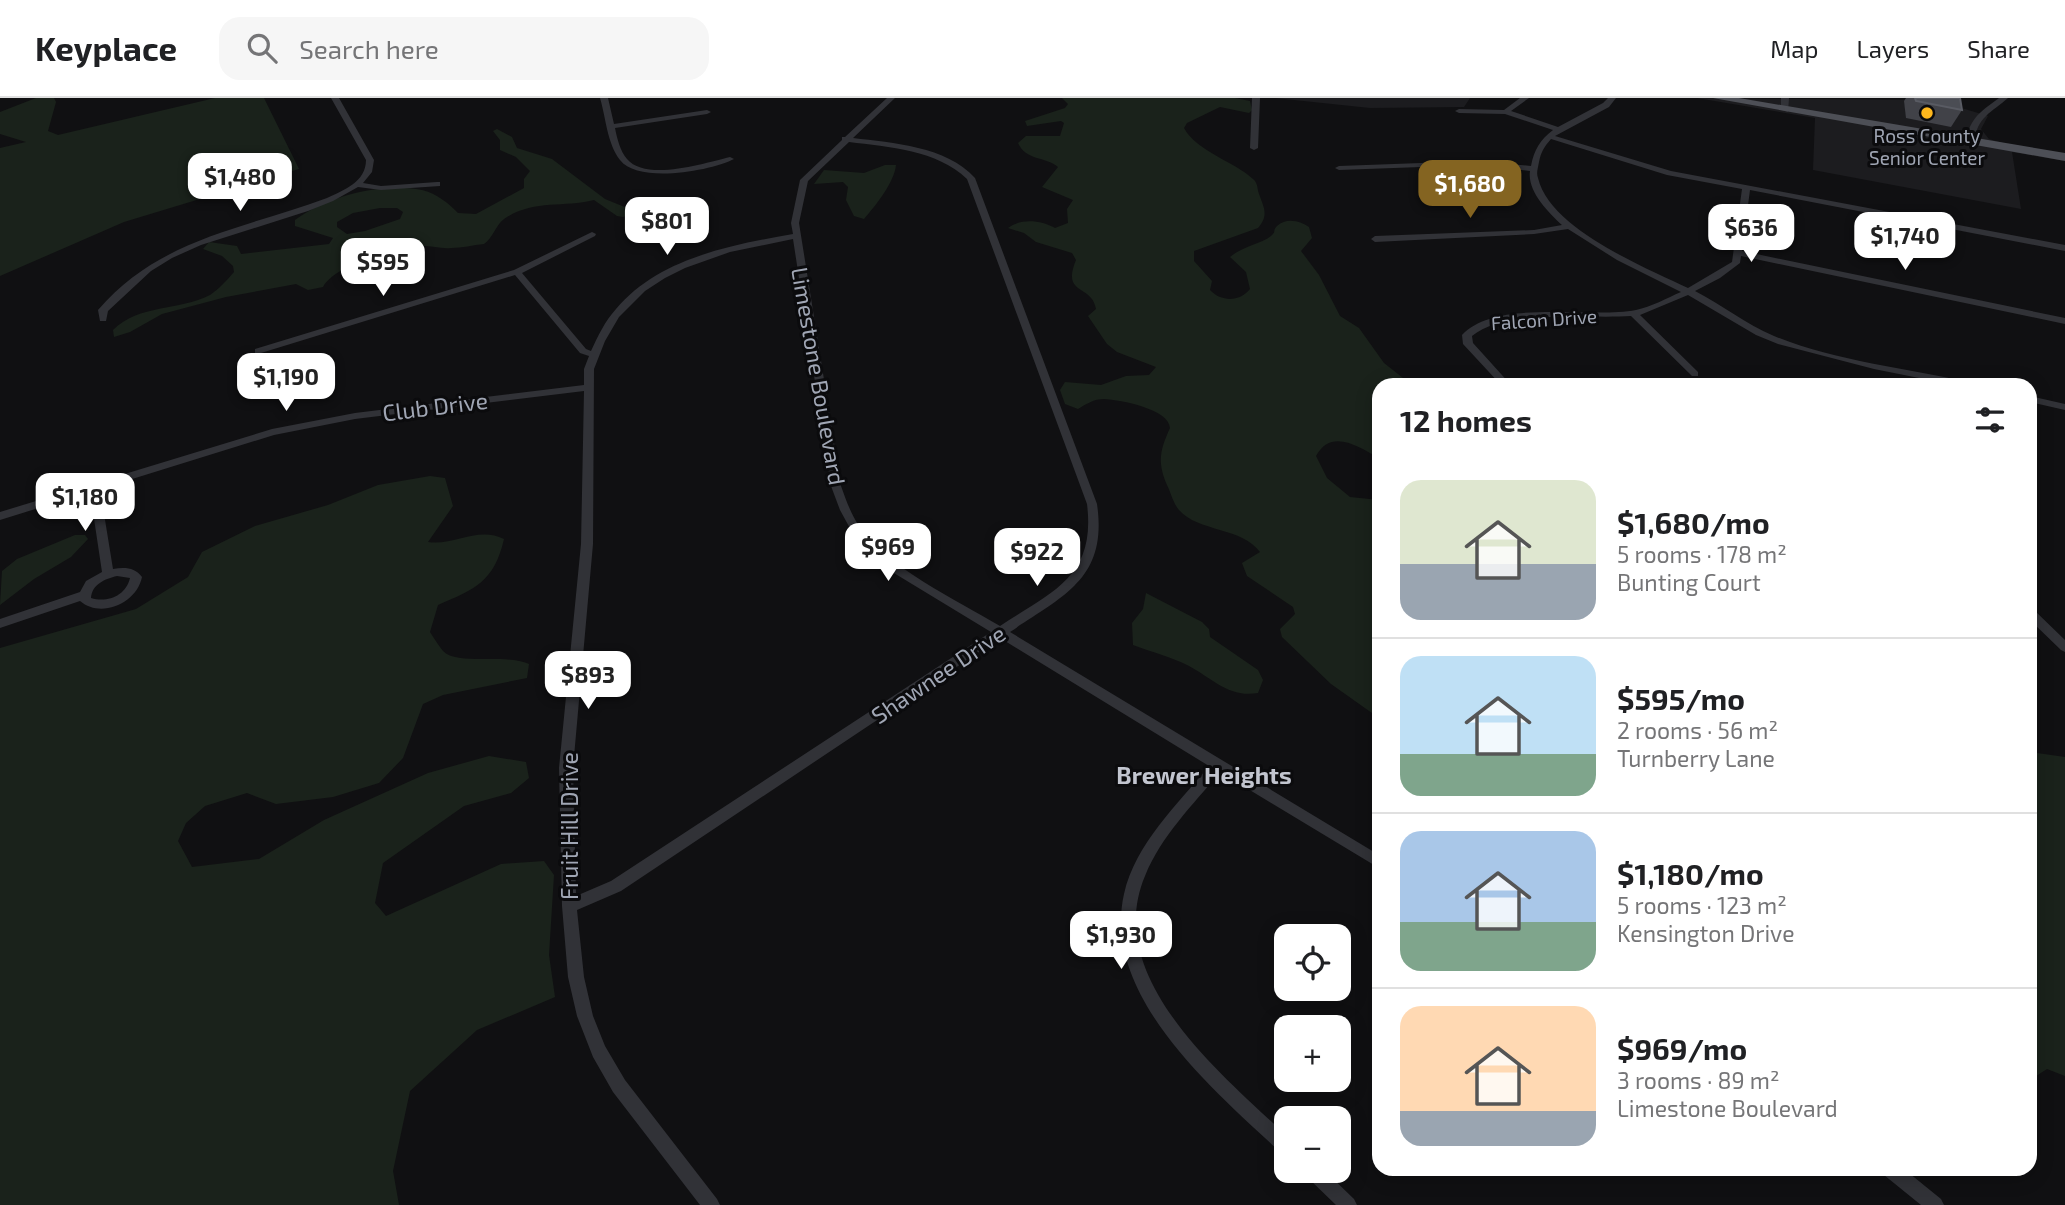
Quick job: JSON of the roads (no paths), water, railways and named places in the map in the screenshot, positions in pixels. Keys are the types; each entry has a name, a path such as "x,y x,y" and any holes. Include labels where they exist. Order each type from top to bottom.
{"main road":[{"path":"1719,98 1785,104 2065,157"}],"street":[{"path":"103,319 103,310 111,301 173,254 316,204 357,185 369,172 370,160 335,98"},
{"path":"604,98 621,158 625,164 637,170 677,171 730,159"},
{"name":"Limestone Boulevard","path":"891,98 804,180 797,205 795,236 836,486 845,514 860,538 888,564 1372,858"},
{"path":"1254,148 1256,98"},
{"path":"1506,112 1525,98"},
{"path":"1612,98 1606,105 1549,136 1536,155 1533,169 1540,193 1569,226 1604,250 1686,291 1756,331 1782,342 1938,378"},
{"path":"1971,141 1970,131 1977,118 2004,98"},
{"path":"1459,111 1506,112 1560,130"},
{"path":"612,126 707,112"},
{"path":"1549,136 1654,169 2065,248"},
{"name":"Shawnee Drive","path":"569,906 616,886 1067,588 1084,570 1094,550 1096,528 1092,505 971,178 957,165 932,156 845,139"},
{"path":"1339,168 1476,163 1533,169"},
{"path":"357,185 381,188 438,184"},
{"path":"1686,291 1699,287 1732,267 1738,253 1746,187"},
{"path":"1375,239 1534,232 1569,226"},
{"path":"258,351 517,272 592,234"},
{"path":"517,272 583,351 594,355 608,326 623,305 667,273 738,248 795,236"},
{"path":"1738,253 2065,321"},
{"name":"Falcon Drive","path":"1500,378 1468,344 1468,335 1474,326 1509,318 1633,313 1686,291"},
{"path":"1633,313 1695,373"},
{"name":"Fruit Hill Drive","path":"594,355 589,387 587,544 566,768 569,906 576,978 585,1016 599,1051 619,1086 711,1205"},
{"name":"Club Drive","path":"0,516 272,432 334,419 589,387"},
{"path":"2037,401 2065,407"},
{"path":"94,486 108,574"},
{"path":"0,624 84,595 91,584 108,574 132,573 136,582 128,593 104,604 89,603 84,595"},
{"path":"2037,620 2065,647"},
{"path":"1217,766 1152,848 1131,896 1129,923 1134,953 1145,986 1159,1014 1182,1043 1274,1134"},
{"path":"1899,1176 1935,1205"},
{"path":"1325,1183 1348,1205"}],"place":[{"name":"Ross County Senior Center","path":"1927,113"}],"district":[{"name":"Brewer Heights","path":"1204,774"}]}
